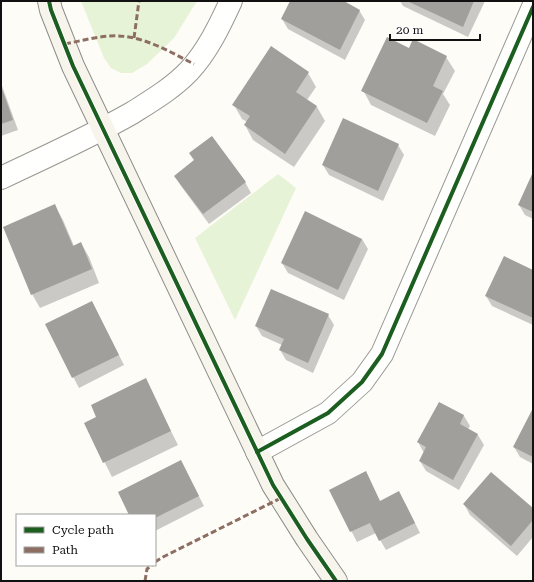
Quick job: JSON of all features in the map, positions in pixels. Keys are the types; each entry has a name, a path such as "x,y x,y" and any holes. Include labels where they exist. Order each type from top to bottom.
{"street":[{"path":"49,1 73,66 273,485 307,539 336,581"},
{"path":"1,178 103,130 149,103 189,71 207,47 222,21 231,1"},
{"path":"257,452 328,413 362,382 382,354 533,7"}],"green space":[{"path":"81,1 197,1 174,38 147,64 132,73 121,73 111,68 104,58"},
{"path":"278,174 296,188 235,320 195,238"}],"building":[{"path":"290,1 344,1 360,10 340,50 281,19"},
{"path":"407,1 474,1 463,27"},
{"path":"387,37 409,48 413,39 447,56 433,86 443,91 427,123 361,91"},
{"path":"271,46 309,72 296,92 317,106 285,154 244,125 250,116 232,105"},
{"path":"1,86 13,120 1,124"},
{"path":"343,118 399,144 378,191 322,165"},
{"path":"212,136 246,182 203,214 174,176 194,160 189,153"},
{"path":"533,172 533,212 518,205"},
{"path":"55,204 73,246 81,242 92,269 31,295 3,227"},
{"path":"305,211 362,239 338,290 281,263"},
{"path":"504,256 533,270 533,318 485,296"},
{"path":"271,289 329,314 308,363 279,350 284,339 255,326"},
{"path":"92,301 119,355 72,378 45,324"},
{"path":"146,378 171,431 103,463 84,423 96,417 91,405"},
{"path":"439,402 464,415 460,424 478,434 453,480 419,461 426,447 417,442"},
{"path":"533,408 533,457 513,447"},
{"path":"181,460 199,496 156,518 156,514 129,514 118,492"},
{"path":"366,471 380,501 399,491 415,523 379,541 370,523 350,532 329,490"},
{"path":"491,472 533,508 533,520 511,546 463,504"}],"marked path":[{"path":"134,38 139,1"},
{"path":"65,44 88,39 121,36 154,44 194,64"},
{"path":"156,561 281,498"},
{"path":"145,581 147,569 151,566"}],"cycle path":[{"path":"49,1 51,10 73,66 273,485 307,539 336,581"},
{"path":"257,452 328,413 362,382 382,354 533,7"}]}
